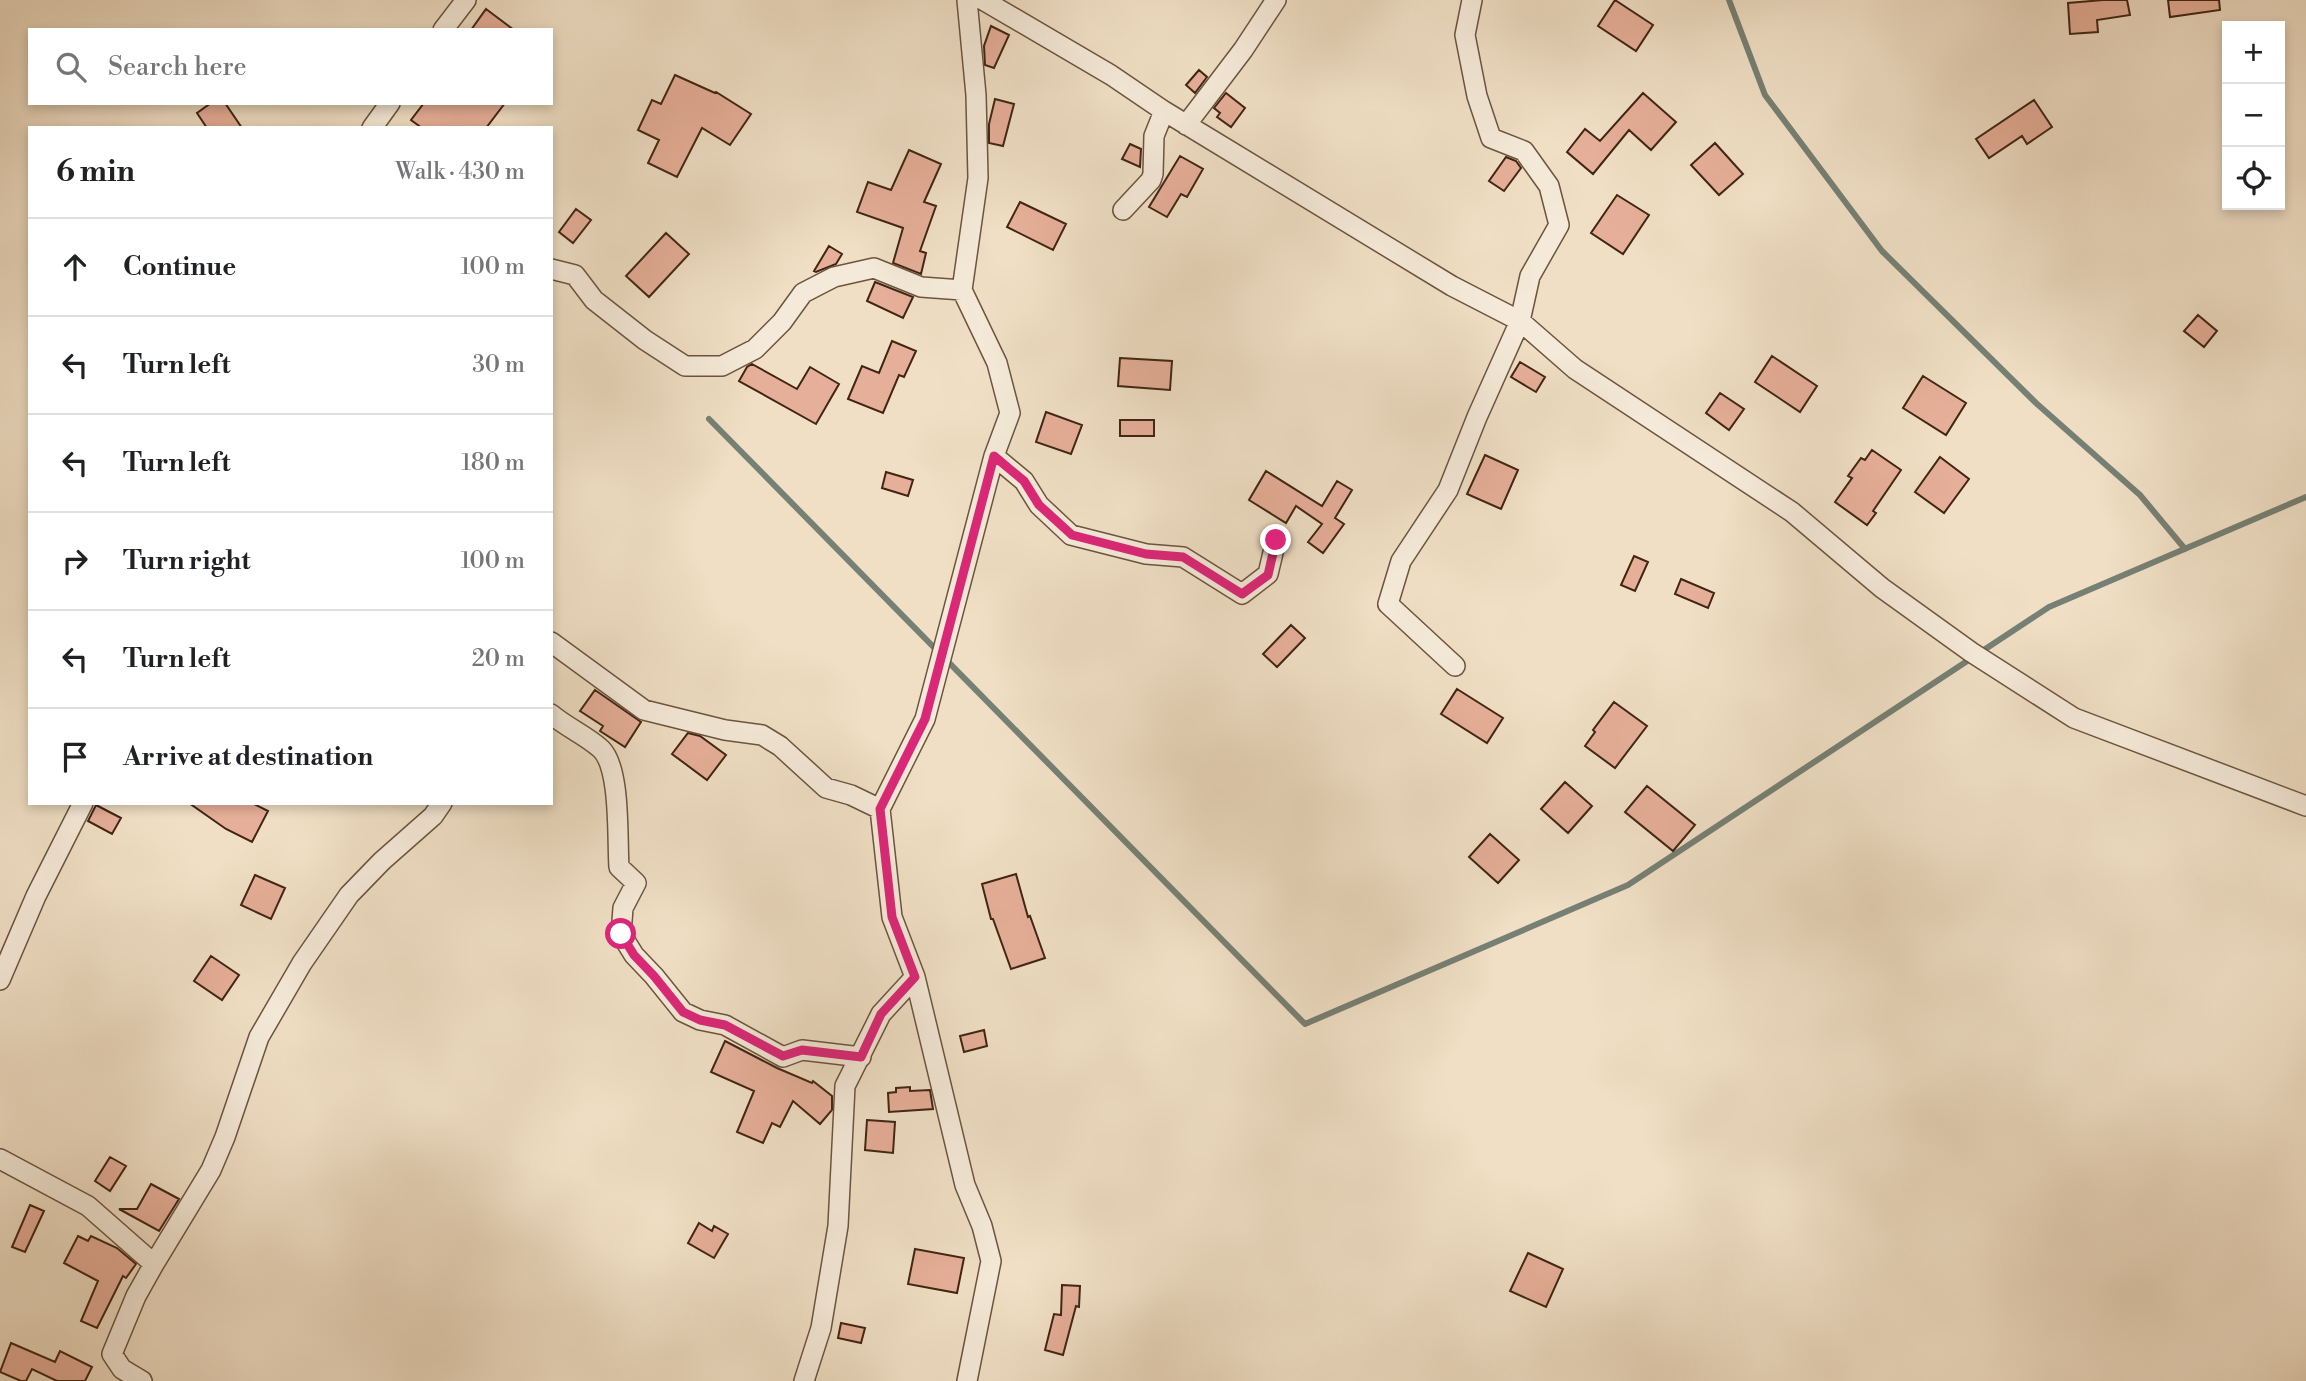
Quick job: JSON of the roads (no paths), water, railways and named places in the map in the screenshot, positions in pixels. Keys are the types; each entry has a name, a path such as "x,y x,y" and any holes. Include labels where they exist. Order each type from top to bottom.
{"street":[{"path":"445,28 466,0"},
{"path":"967,0 976,95 978,178 962,290 997,363 1010,414 994,456 925,719 880,809 892,917 915,977 965,1185 982,1226 991,1261 967,1381"},
{"path":"983,0 1111,75 1186,125 1452,285 1520,321 1575,369 1792,512 1882,588 1971,652 2074,718 2306,806"},
{"path":"1186,125 1243,50 1276,0"},
{"path":"1455,666 1388,604 1401,561 1448,490 1520,321 1530,276 1559,225 1549,186 1524,151 1491,138 1477,96 1465,36 1472,0"},
{"path":"373,126 389,105"},
{"path":"1124,210 1151,180 1154,136 1164,111"},
{"path":"553,270 575,275 594,300 645,340 685,366 722,366 755,349 782,322 803,293 834,277 874,268 920,288 962,290"},
{"path":"994,456 1024,481 1039,505 1072,535 1146,554 1183,557 1242,594 1268,575 1276,540"},
{"path":"553,643 644,710 725,730 762,734 780,746 826,788 850,795 880,809"},
{"path":"553,716 603,750 615,780 619,867 636,883 624,908 621,934 634,955 683,1012 700,1020 725,1025 783,1056 802,1050 861,1057"},
{"path":"0,980 36,896 82,805"},
{"path":"142,1381 122,1369 112,1354 136,1296 211,1170 260,1037 302,963 349,895 382,861 433,816 441,805"},
{"path":"804,1381 821,1328 838,1226 845,1086 881,1014 915,977"},
{"path":"0,1159 88,1206 154,1264"}],"waterway":[{"path":"1729,0 1765,95 1882,251 2036,403 2140,495 2185,549"},
{"path":"709,419 1305,1024 1628,885 2049,607 2306,497"}]}
